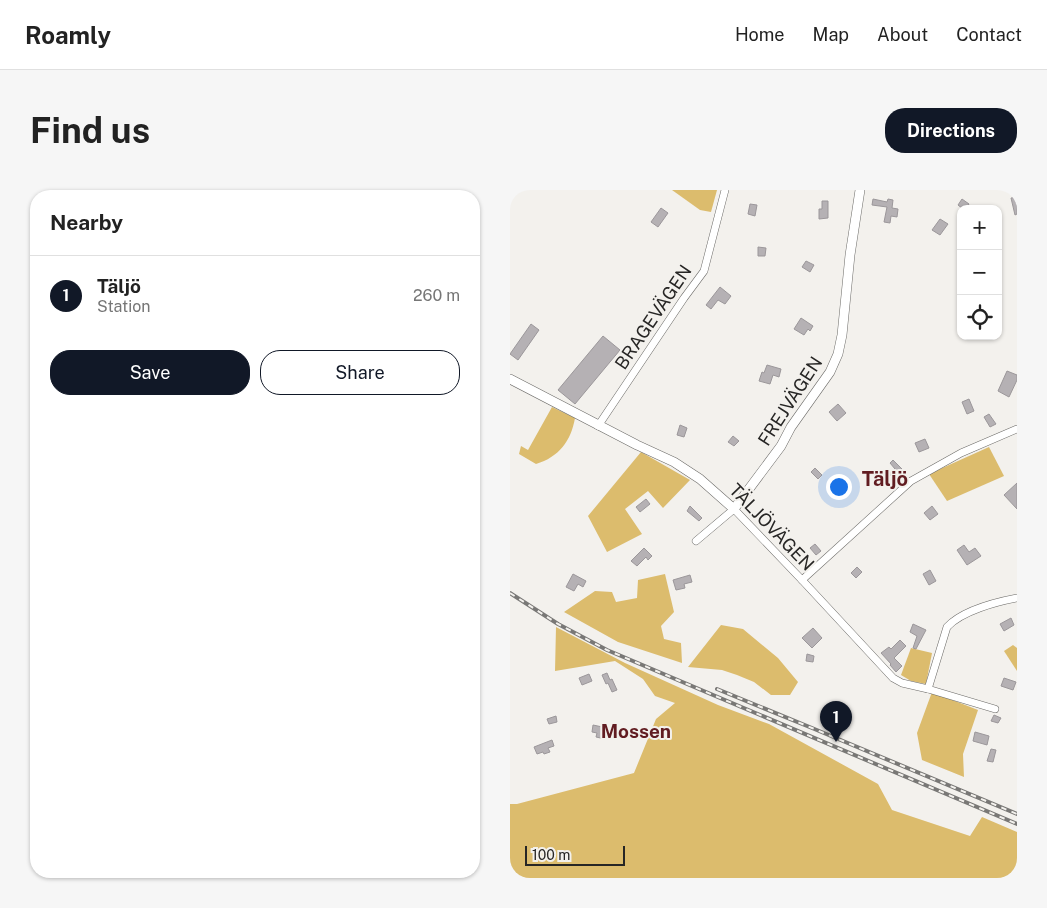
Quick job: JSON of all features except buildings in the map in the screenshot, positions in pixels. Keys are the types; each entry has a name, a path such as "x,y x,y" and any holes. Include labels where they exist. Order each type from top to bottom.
{"street":[{"name":"BRAGEVÄGEN","path":"598,426 704,271 725,190"},
{"name":"FREJVÄGEN","path":"696,541 734,509 781,446 791,428 830,372 838,354 842,335 850,255 860,190"},
{"name":"TÄLJÖVÄGEN","path":"510,379 598,426 674,462 700,479 734,509 893,678 902,683 995,709"},
{"path":"802,580 911,481 961,453 1017,429"},
{"path":"928,689 947,627 961,617 980,608 1017,598"}],"shaded area":[{"path":"672,190 717,190 711,212 700,210"},
{"path":"552,407 575,418 573,426 563,447 551,457 536,464 519,454 521,446 528,450"},
{"path":"989,447 1004,476 947,501 929,474"},
{"path":"641,452 690,480 663,508 648,491 625,509 642,534 607,552 588,516"},
{"path":"665,574 674,612 661,626 664,639 681,643 682,663 618,642 564,612 595,591 612,592 616,602 637,598 638,580"},
{"path":"721,625 743,629 778,658 798,682 790,695 771,695 754,682 722,670 688,667"},
{"path":"556,627 625,663 718,705 769,724 878,784 892,810 970,836 982,817 1017,832 1017,878 510,878 510,804 517,804 634,773 656,719 675,703 655,696 643,679 615,661 555,671"},
{"path":"1013,645 1017,648 1017,671 1004,651"},
{"path":"911,648 932,653 926,684 911,681 901,675"},
{"path":"932,692 978,710 963,754 964,777 922,760 917,733"}],"railway":[{"path":"510,593 558,624 607,650 1017,824"},
{"path":"717,689 1017,814"}],"place":[{"name":"Täljö","path":"836,742"}],"district":[{"name":"Täljö","path":"885,479"},
{"name":"Mossen","path":"636,731"}]}
